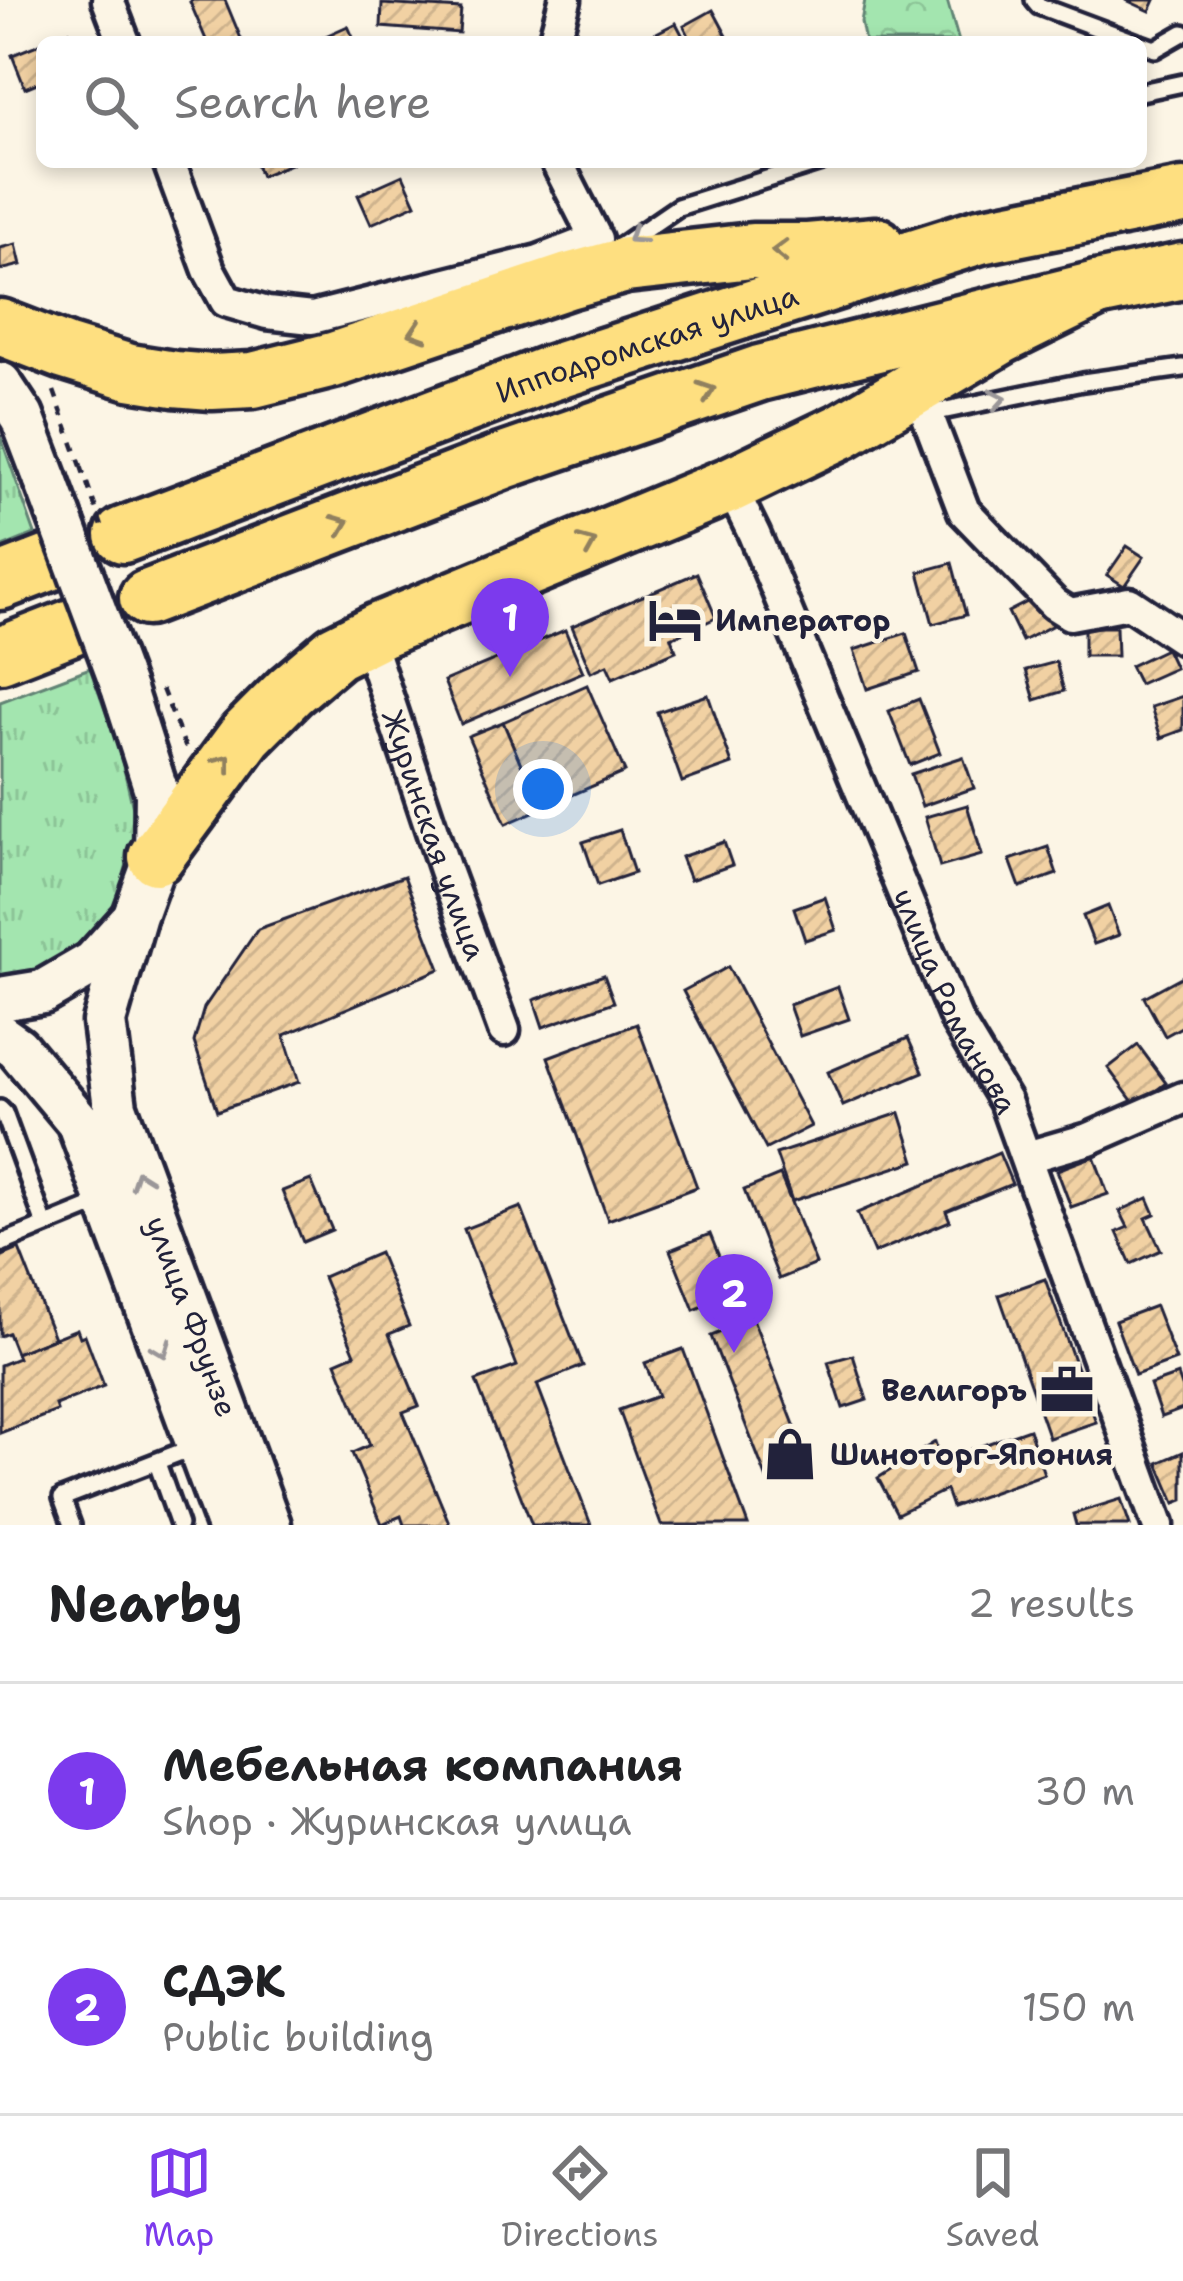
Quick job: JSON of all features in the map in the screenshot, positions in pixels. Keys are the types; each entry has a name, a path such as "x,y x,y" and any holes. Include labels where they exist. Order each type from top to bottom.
{"highway":[{"name":"Ипподромская улица","path":"123,535 548,374 980,236 1183,196"},
{"path":"0,327 130,372 174,380 253,380 333,360 582,260 626,265 752,251 808,251 980,236"},
{"name":"Ипподромская улица","path":"147,598 504,461 760,373 1173,273"},
{"path":"156,857 246,735 336,652 864,427 1002,336 1097,289"},
{"path":"0,581 52,562"},
{"path":"0,655 77,626"}],"main road":[{"path":"0,384 22,417 124,690 157,793 156,857 104,1022 96,1114"},
{"path":"0,999 43,992 92,963 135,915"},
{"path":"0,1036 96,1114"},
{"name":"улица Фрунзе","path":"96,1114 107,1200 228,1525"},
{"name":"улица Фрунзе","path":"96,1114 269,1525"}],"street":[{"path":"108,0 122,36"},
{"path":"556,36 566,0"},
{"path":"171,168 209,270 226,301 267,314 312,318 538,260 582,260 559,168"},
{"path":"916,416 964,511 1054,604 1070,614 1129,603 1183,639"},
{"name":"улица Романова","path":"730,484 957,1021 1005,1101 1158,1525"},
{"name":"Журинская улица","path":"367,636 504,1030"},
{"path":"1027,1157 1089,1139 1183,1098"}],"lane":[{"path":"1034,0 1039,7 1119,36"},
{"path":"1147,47 1155,50 1183,33"},
{"path":"1147,91 1183,83"},
{"path":"582,260 678,207 802,168"},
{"path":"916,416 1083,382 1183,368"},
{"path":"0,1109 45,1225"},
{"path":"0,1244 107,1200"},
{"path":"72,1525 62,1498 198,1445"},
{"path":"157,1463 179,1525"}],"green space":[{"path":"865,0 947,0 957,36 864,36"},
{"path":"0,435 35,534 0,548"},
{"path":"90,668 120,752 137,826 116,905 66,956 0,981 0,702"}],"building":[{"path":"225,0 240,36 204,36 190,2"},
{"path":"1126,0 1155,0 1150,11"},
{"path":"382,4 461,9 459,33 381,27"},
{"path":"713,10 727,36 689,36 684,26"},
{"path":"676,23 683,36 651,36"},
{"path":"348,26 352,36 326,36"},
{"path":"36,45 36,83 25,88 12,55"},
{"path":"258,168 280,168 261,176"},
{"path":"403,175 416,204 371,224 358,195"},
{"path":"16,244 21,265 0,270 0,248"},
{"path":"1127,546 1144,557 1124,586 1107,575"},
{"path":"952,563 966,615 933,624 919,572"},
{"path":"697,573 716,618 671,638 676,651 613,678 607,665 591,672 572,626"},
{"path":"1039,596 1053,625 1022,641 1008,612"},
{"path":"1084,627 1116,627 1117,656 1084,656"},
{"path":"565,630 583,672 461,724 444,681"},
{"path":"906,633 919,672 867,689 854,650"},
{"path":"1166,649 1175,668 1139,684 1130,666"},
{"path":"1056,662 1064,691 1035,700 1026,670"},
{"path":"587,685 625,772 540,809 503,722"},
{"path":"708,695 732,764 682,782 657,712"},
{"path":"1183,696 1183,730 1161,738 1151,707"},
{"path":"919,699 940,753 910,765 889,711"},
{"path":"503,722 540,809 506,824 468,736"},
{"path":"963,757 974,788 922,806 911,774"},
{"path":"967,805 982,855 940,867 925,817"},
{"path":"620,830 634,873 598,885 583,842"},
{"path":"724,842 732,865 690,880 681,857"},
{"path":"1048,847 1057,874 1020,887 1010,860"},
{"path":"404,876 440,969 284,1035 299,1082 217,1111 194,1042 204,1008 258,929"},
{"path":"825,897 836,930 805,940 794,908"},
{"path":"1108,906 1119,935 1094,944 1083,916"},
{"path":"728,967 811,1126 766,1149 683,991"},
{"path":"604,975 614,1002 543,1027 534,1000"},
{"path":"1183,976 1183,1026 1165,1036 1144,997"},
{"path":"838,987 849,1019 800,1036 789,1005"},
{"path":"637,1024 697,1187 608,1220 548,1057"},
{"path":"908,1038 923,1072 843,1106 828,1072"},
{"path":"1138,1045 1166,1083 1136,1106 1108,1068"},
{"path":"900,1113 915,1161 792,1201 776,1154"},
{"path":"999,1153 1012,1184 946,1211 950,1221 874,1253 857,1213"},
{"path":"1094,1156 1108,1194 1071,1207 1057,1170"},
{"path":"780,1175 816,1264 779,1279 744,1190"},
{"path":"311,1180 332,1230 303,1242 282,1191"},
{"path":"1148,1198 1155,1214 1146,1218 1161,1250 1131,1264 1117,1232 1128,1227 1120,1211"},
{"path":"521,1207 583,1366 537,1384 591,1525 532,1525 476,1381 517,1366 464,1229"},
{"path":"710,1234 734,1294 694,1310 670,1250"},
{"path":"19,1249 54,1338 16,1353 8,1333 0,1336 0,1257"},
{"path":"379,1253 409,1326 389,1334 419,1406 403,1412 450,1525 404,1525 401,1516 382,1524 352,1453 370,1445 336,1362 355,1354 323,1277"},
{"path":"1045,1279 1096,1422 1049,1438 999,1295"},
{"path":"1155,1306 1176,1360 1135,1375 1115,1321"},
{"path":"753,1319 812,1471 770,1487 711,1336"},
{"path":"77,1329 80,1337 85,1335 104,1386 0,1433 0,1365 18,1358 16,1353"},
{"path":"683,1349 748,1525 661,1525 619,1410 658,1396 645,1363"},
{"path":"853,1355 867,1400 843,1408 828,1362"},
{"path":"1178,1375 1183,1409 1161,1417 1150,1385"},
{"path":"1029,1429 1044,1474 952,1507 946,1490 897,1514 878,1478 935,1442 941,1460"},
{"path":"1183,1452 1183,1500 1175,1503 1158,1463"},
{"path":"1121,1499 1130,1525 1076,1525 1073,1514"}],"place":[{"name":"Император","path":"675,620"},
{"name":"Мебельная компания","path":"510,677"},
{"name":"СДЭК","path":"734,1353"},
{"name":"Велигоръ","path":"1067,1390"},
{"name":"Шиноторг-Япония","path":"790,1454"}]}
